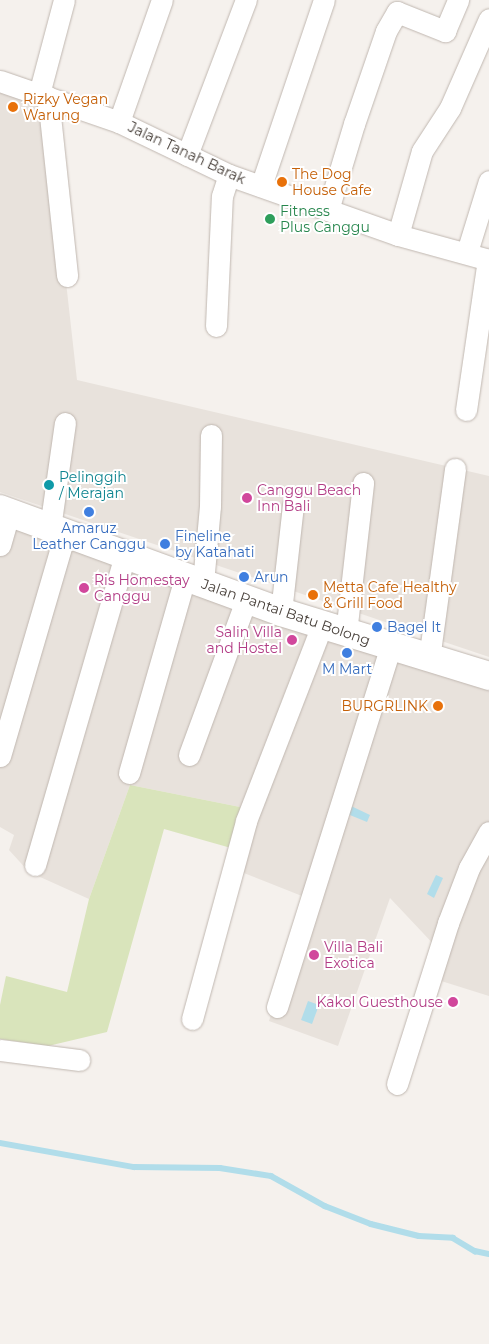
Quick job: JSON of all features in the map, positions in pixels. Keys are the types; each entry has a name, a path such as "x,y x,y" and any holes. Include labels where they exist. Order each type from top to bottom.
{"street":[{"path":"64,0 44,96 66,276"},
{"path":"119,122 162,0"},
{"path":"187,155 246,0"},
{"path":"261,186 324,0"},
{"path":"328,210 357,114 386,31 396,12 445,32 458,0"},
{"path":"398,234 422,151 450,108 489,19"},
{"name":"Jalan Tanah Barak","path":"0,81 119,122 229,175 398,234 467,252 489,260"},
{"path":"216,326 222,196 229,175"},
{"path":"467,252 489,181"},
{"path":"466,410 489,260"},
{"path":"0,756 58,531 65,423"},
{"path":"129,773 194,580 210,506 211,435"},
{"path":"429,659 455,469"},
{"path":"192,1019 246,821 334,629 363,484"},
{"path":"281,612 293,505"},
{"path":"0,544 4,511"},
{"name":"Jalan Pantai Batu Bolong","path":"4,511 247,598 281,612 390,648 489,676"},
{"path":"35,865 125,555"},
{"path":"190,755 247,598"},
{"path":"277,1007 390,648"},
{"path":"397,1084 448,923 469,868 489,832"},
{"path":"0,1050 79,1060"}],"shaded area":[{"path":"0,79 45,95 77,380 489,476 489,657 0,492"},
{"path":"0,515 489,685 489,996 438,980 439,950 390,898 338,1046 269,1021 307,898 231,868 245,808 130,785 89,899 29,872 9,850 14,835 0,827"}],"green space":[{"path":"130,785 245,808 231,848 164,829 107,1032 48,1046 0,1039 0,1005 6,976 67,992 89,899"}],"water":[{"path":"349,805 370,815 367,822 345,813"},
{"path":"436,875 443,878 434,898 427,894"},
{"path":"308,1001 319,1005 312,1024 301,1020"}],"waterway":[{"path":"0,1143 134,1167 220,1168 271,1176 325,1206 371,1224 419,1236 453,1238 475,1251 489,1254"}],"place":[{"name":"Rizky Vegan Warung","path":"13,107"},
{"name":"The Dog House Cafe","path":"282,182"},
{"name":"Fitness Plus Canggu","path":"270,219"},
{"name":"Pelinggih / Merajan","path":"49,485"},
{"name":"Canggu Beach Inn Bali","path":"247,498"},
{"name":"Amaruz Leather Canggu","path":"89,512"},
{"name":"Fineline by Katahati","path":"165,544"},
{"name":"Arun","path":"244,577"},
{"name":"Ris Homestay Canggu","path":"84,588"},
{"name":"Metta Cafe Healthy & Grill Food","path":"313,595"},
{"name":"Bagel It","path":"377,627"},
{"name":"Salin Villa and Hostel","path":"292,640"},
{"name":"M Mart","path":"347,653"},
{"name":"BURGRLINK","path":"438,706"},
{"name":"Villa Bali Exotica","path":"314,955"},
{"name":"Kakol Guesthouse","path":"453,1002"}]}
